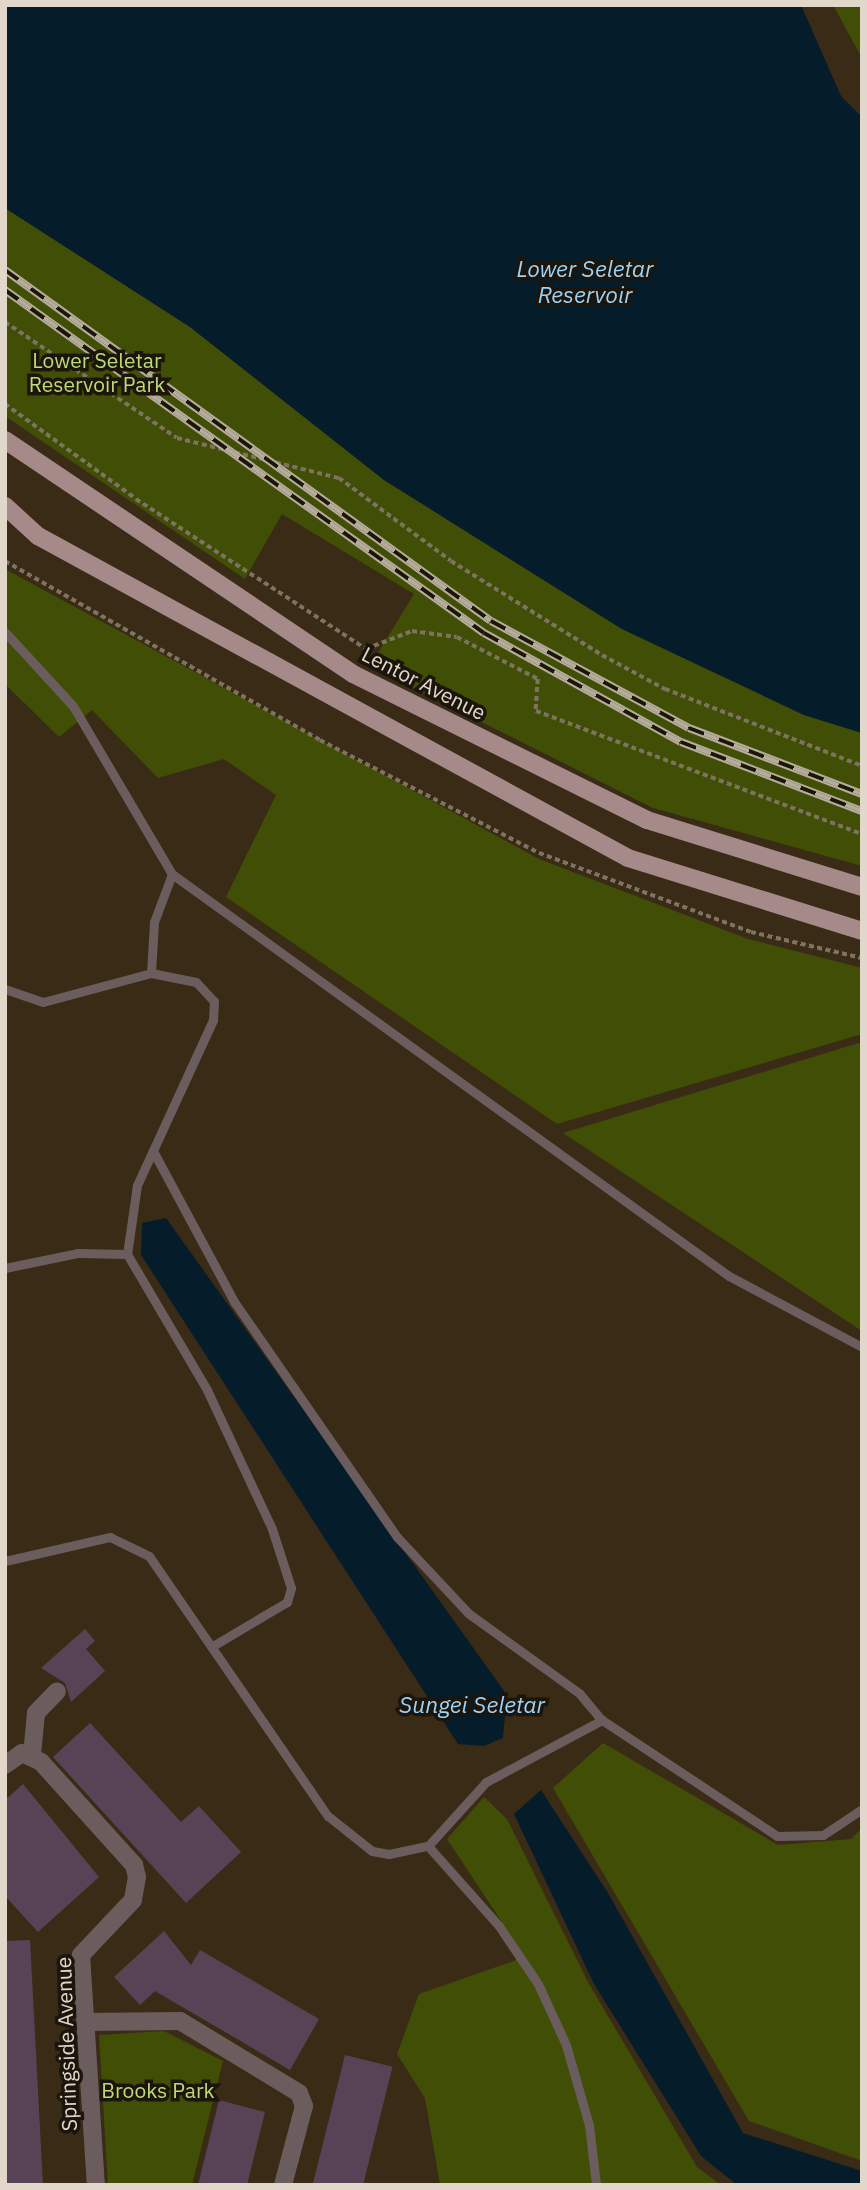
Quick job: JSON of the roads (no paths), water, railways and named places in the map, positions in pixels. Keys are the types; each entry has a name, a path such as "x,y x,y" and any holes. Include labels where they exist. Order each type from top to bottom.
{"main road":[{"name":"Lentor Avenue","path":"5,440 353,674 647,820 862,887"},
{"path":"5,506 50,542 628,858 862,931"}],"street":[{"path":"5,1765 32,1755 36,1713 57,1691"},
{"name":"Springside Avenue","path":"32,1755 134,1865 138,1877 133,1900 84,1946 85,2022 96,2185"},
{"path":"85,2022 180,2021 299,2093 304,2106 284,2185"}],"lane":[{"path":"5,632 73,706 172,874 729,1276 862,1347"},
{"path":"151,973 154,922 172,874"},
{"path":"5,989 43,1002 151,973 196,982 214,1001 214,1020 137,1185 127,1254 207,1390 288,1570 287,1602 211,1647"},
{"path":"153,1151 235,1303 397,1537 468,1613 579,1693 602,1720 777,1836 823,1835 862,1809"},
{"path":"5,1268 78,1253 127,1254"},
{"path":"5,1561 110,1537 130,1543 149,1556 276,1747 354,1843 389,1854 428,1846 486,1782 602,1720"},
{"path":"428,1846 499,1926 538,1984 574,2072 596,2185"}],"water":[{"name":"Lower Seletar Reservoir","path":"5,5 801,5 841,96 862,117 862,733 804,715 622,629 384,480 190,327 5,208"},
{"name":"Sungei Seletar","path":"166,1218 507,1695 503,1738 484,1746 458,1744 141,1255 142,1223"},
{"path":"541,1790 608,1893 743,2133 862,2171 862,2185 737,2185 701,2156 594,1984 514,1814"}],"railway":[{"path":"5,270 491,621 689,728 862,794"},
{"path":"5,290 484,633 681,742 862,811"}],"park label":[{"name":"Lower Seletar Reservoir Park","path":"97,372"},
{"name":"Brooks Park","path":"158,2090"}]}
